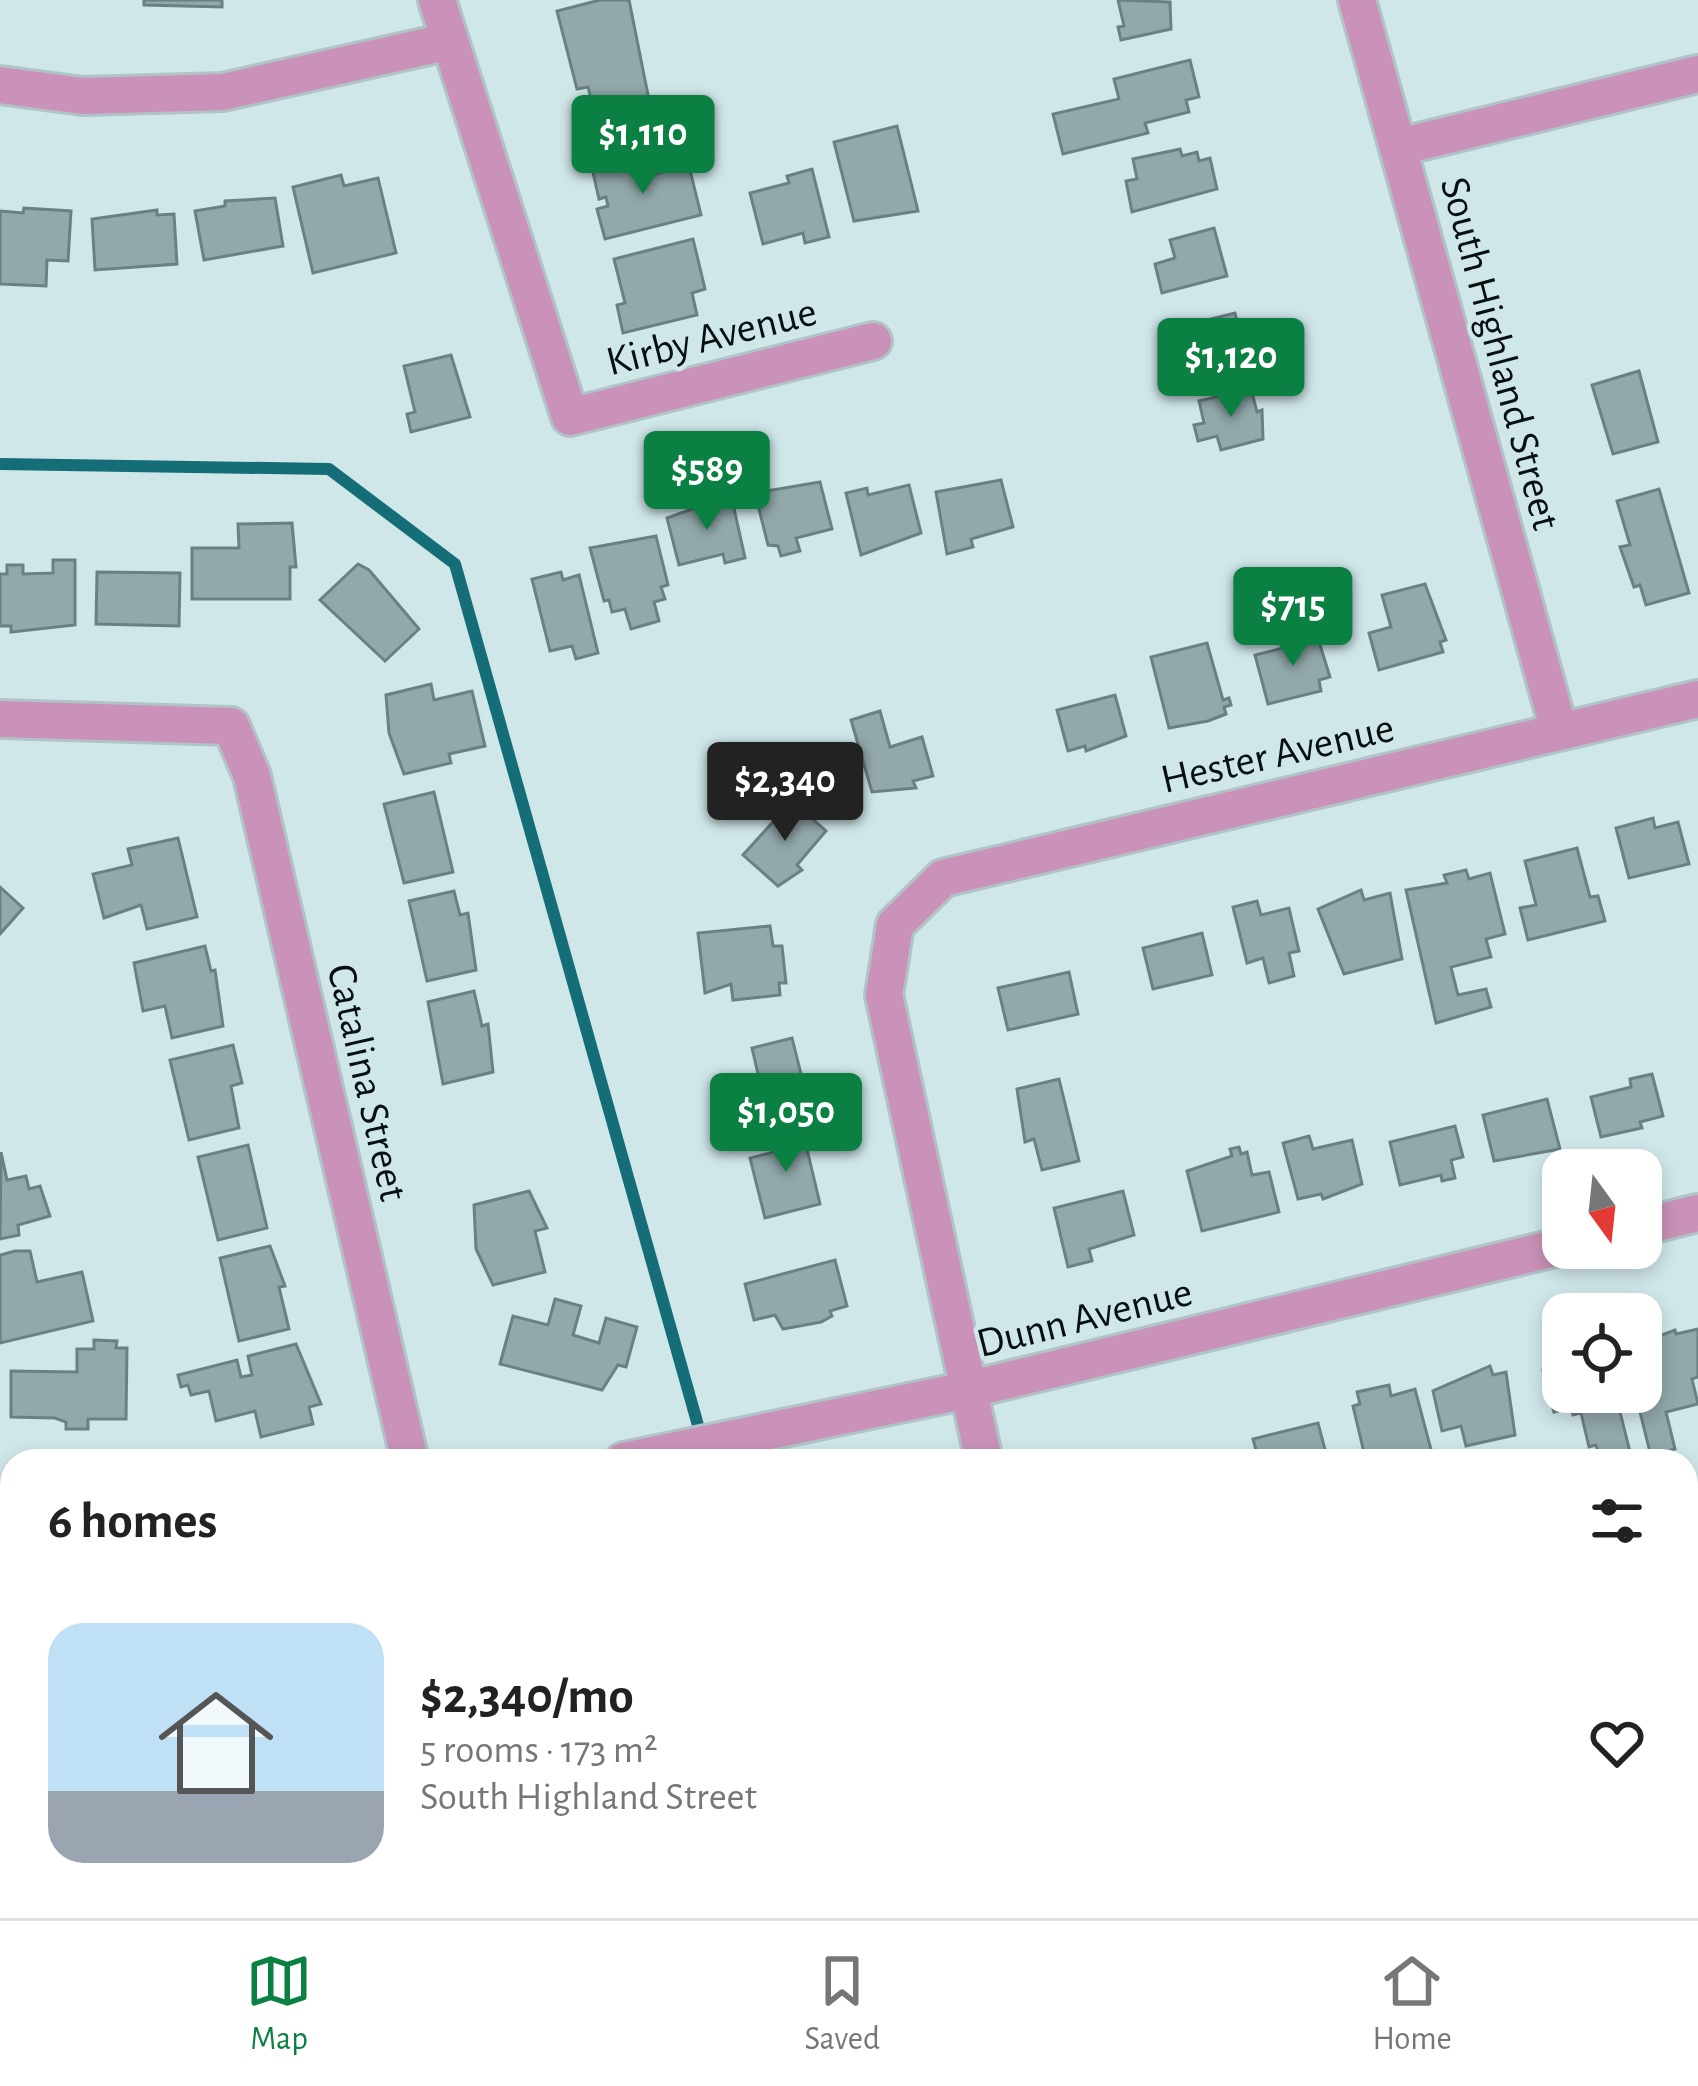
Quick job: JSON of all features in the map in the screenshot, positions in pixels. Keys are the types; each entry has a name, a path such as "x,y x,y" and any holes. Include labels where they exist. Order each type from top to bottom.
{"street":[{"path":"0,85 83,96 223,92 446,42 437,0"},
{"name":"South Highland Street","path":"1357,0 1559,730"},
{"name":"Kirby Avenue","path":"446,42 570,417 873,341"},
{"path":"1399,146 1698,74"},
{"name":"Hester Avenue","path":"967,1390 884,995 896,925 944,878 1698,699"},
{"name":"Catalina Street","path":"0,719 169,720 231,726 252,776 407,1449"},
{"path":"1662,1222 1698,1214"},
{"name":"Dunn Avenue","path":"682,1449 967,1390 1542,1251"},
{"path":"967,1390 981,1449"}],"building":[{"path":"144,0 222,0 222,7 144,5"},
{"path":"600,0 629,0 650,105 596,119 588,87 577,89 557,11"},
{"path":"1118,0 1170,2 1171,29 1121,40 1118,27 1124,26"},
{"path":"1190,60 1199,97 1186,100 1189,112 1145,123 1148,133 1063,154 1053,114 1119,99 1114,79"},
{"path":"897,126 918,211 854,221 834,142"},
{"path":"1180,149 1182,156 1197,152 1199,161 1210,158 1217,189 1132,212 1126,181 1137,179 1133,159"},
{"path":"640,155 646,176 689,166 701,215 605,239 597,209 608,206 606,197 599,199 592,168"},
{"path":"812,169 829,237 805,243 803,233 763,244 750,193 789,183 787,176"},
{"path":"341,175 344,186 378,178 396,253 313,273 293,187"},
{"path":"275,198 283,246 204,260 195,211 225,206 225,201"},
{"path":"24,208 71,211 68,261 47,260 46,286 0,284 0,211 23,213"},
{"path":"157,210 157,215 174,214 177,264 95,270 92,219"},
{"path":"1214,228 1227,276 1162,293 1155,264 1175,258 1170,240"},
{"path":"693,239 705,289 692,293 697,315 623,333 617,305 625,303 614,259"},
{"path":"1235,313 1240,333 1250,331 1257,360 1181,379 1174,349 1195,344 1190,324"},
{"path":"451,355 470,417 411,432 407,414 415,412 404,366"},
{"path":"1639,371 1658,442 1613,454 1592,385"},
{"path":"1251,389 1257,412 1262,410 1263,439 1221,450 1217,436 1198,441 1194,425 1204,423 1199,401"},
{"path":"1001,480 1013,527 971,539 973,547 947,554 936,492"},
{"path":"820,482 832,529 796,538 800,551 781,556 778,546 768,545 755,493"},
{"path":"909,485 921,533 861,555 846,493 867,488 868,495"},
{"path":"1659,489 1689,593 1646,605 1620,547 1630,545 1617,501"},
{"path":"731,495 745,558 725,563 723,554 679,565 667,518"},
{"path":"292,523 296,567 290,567 290,599 192,599 192,548 239,548 238,524"},
{"path":"656,536 668,585 661,587 665,599 654,602 659,621 631,629 625,609 612,612 609,600 604,601 590,548"},
{"path":"53,560 75,560 75,625 11,632 11,626 0,626 0,574 7,574 7,565 23,565 23,574 53,573"},
{"path":"358,564 369,570 419,629 385,661 320,600"},
{"path":"97,572 180,573 179,626 96,624"},
{"path":"561,572 563,580 579,575 598,653 576,659 572,646 550,651 532,579"},
{"path":"1425,584 1446,640 1440,642 1443,652 1379,670 1369,633 1391,627 1382,595"},
{"path":"1316,632 1330,677 1319,680 1321,691 1268,704 1255,655 1295,645 1293,637"},
{"path":"1207,643 1223,700 1229,698 1231,705 1224,707 1226,714 1208,721 1169,728 1151,657"},
{"path":"431,684 434,700 472,691 485,746 449,754 451,763 404,774 389,733 386,695"},
{"path":"1115,695 1126,736 1086,751 1085,746 1068,751 1057,710"},
{"path":"880,711 890,747 922,737 933,776 913,781 916,788 872,792 851,720"},
{"path":"434,792 453,872 404,883 384,804"},
{"path":"792,801 826,831 797,865 802,870 778,886 743,855"},
{"path":"1653,818 1655,828 1678,822 1689,864 1629,878 1616,828"},
{"path":"178,838 197,917 147,929 141,905 104,918 93,874 132,865 128,849"},
{"path":"1577,848 1590,897 1598,896 1605,921 1528,940 1520,908 1536,905 1525,861"},
{"path":"1466,870 1469,879 1490,873 1505,934 1486,939 1491,957 1451,967 1458,995 1486,989 1491,1007 1436,1023 1406,890 1447,883 1444,875"},
{"path":"0,887 23,908 0,934"},
{"path":"1361,890 1364,900 1390,893 1402,959 1344,974 1318,909"},
{"path":"454,891 460,915 468,913 476,970 427,981 409,901"},
{"path":"1257,901 1261,915 1289,908 1299,951 1289,953 1294,976 1269,983 1263,958 1247,963 1233,907"},
{"path":"770,926 773,946 782,946 786,983 779,983 780,995 733,1000 731,984 705,993 698,933"},
{"path":"1202,933 1212,975 1153,989 1143,948"},
{"path":"205,946 211,971 215,970 223,1026 172,1038 165,1006 143,1011 134,963"},
{"path":"1069,972 1078,1014 1008,1030 998,988"},
{"path":"474,991 482,1026 488,1024 493,1072 443,1084 428,1002"},
{"path":"792,1038 808,1102 767,1112 752,1048"},
{"path":"233,1045 242,1083 231,1086 239,1128 189,1140 170,1060"},
{"path":"1652,1074 1663,1116 1640,1122 1642,1128 1601,1137 1591,1097 1631,1087 1630,1079"},
{"path":"1059,1079 1079,1161 1042,1170 1034,1139 1025,1142 1017,1089"},
{"path":"1547,1099 1560,1149 1494,1161 1483,1115"},
{"path":"801,1124 820,1204 765,1218 750,1158 778,1151 774,1131"},
{"path":"1455,1126 1463,1157 1451,1160 1455,1178 1442,1181 1441,1175 1400,1185 1390,1142"},
{"path":"1309,1136 1313,1149 1352,1140 1362,1184 1323,1199 1321,1194 1298,1199 1283,1143"},
{"path":"248,1145 267,1228 218,1240 198,1157"},
{"path":"1239,1147 1241,1154 1247,1152 1252,1175 1269,1172 1279,1212 1202,1231 1187,1171 1232,1156 1230,1149"},
{"path":"1,1152 7,1180 26,1176 29,1189 40,1186 50,1216 18,1225 19,1235 0,1239"},
{"path":"529,1191 547,1228 535,1231 545,1272 493,1285 476,1249 474,1205"},
{"path":"1123,1191 1134,1235 1089,1249 1092,1261 1068,1267 1054,1208"},
{"path":"270,1246 285,1286 279,1287 289,1329 239,1341 220,1258"},
{"path":"30,1251 37,1282 82,1272 93,1321 0,1343 0,1255"},
{"path":"835,1260 847,1306 830,1311 832,1316 821,1322 783,1329 775,1315 754,1320 745,1284"},
{"path":"555,1299 581,1306 573,1335 599,1343 606,1318 637,1327 626,1367 618,1365 602,1390 500,1364 513,1316 548,1325"},
{"path":"1698,1329 1698,1377 1692,1379 1698,1404 1666,1412 1675,1449 1649,1449 1640,1413 1662,1413 1662,1335 1675,1330 1676,1334"},
{"path":"94,1340 117,1341 116,1348 127,1348 126,1419 88,1419 88,1429 66,1429 66,1422 55,1418 11,1417 11,1371 77,1372 77,1349 94,1349"},
{"path":"296,1344 321,1404 309,1407 313,1424 261,1437 255,1411 216,1421 209,1391 191,1395 188,1385 181,1387 178,1375 237,1360 241,1377 252,1375 248,1356"},
{"path":"1490,1366 1493,1375 1506,1372 1515,1435 1466,1446 1461,1426 1442,1431 1433,1391"},
{"path":"1389,1385 1391,1396 1415,1389 1431,1449 1363,1449 1353,1406 1360,1404 1357,1392"},
{"path":"1581,1413 1620,1413 1629,1449 1589,1447"},
{"path":"1318,1423 1325,1449 1256,1449 1253,1439"}],"waterway":[{"path":"0,464 329,469 455,564 703,1443"}]}
